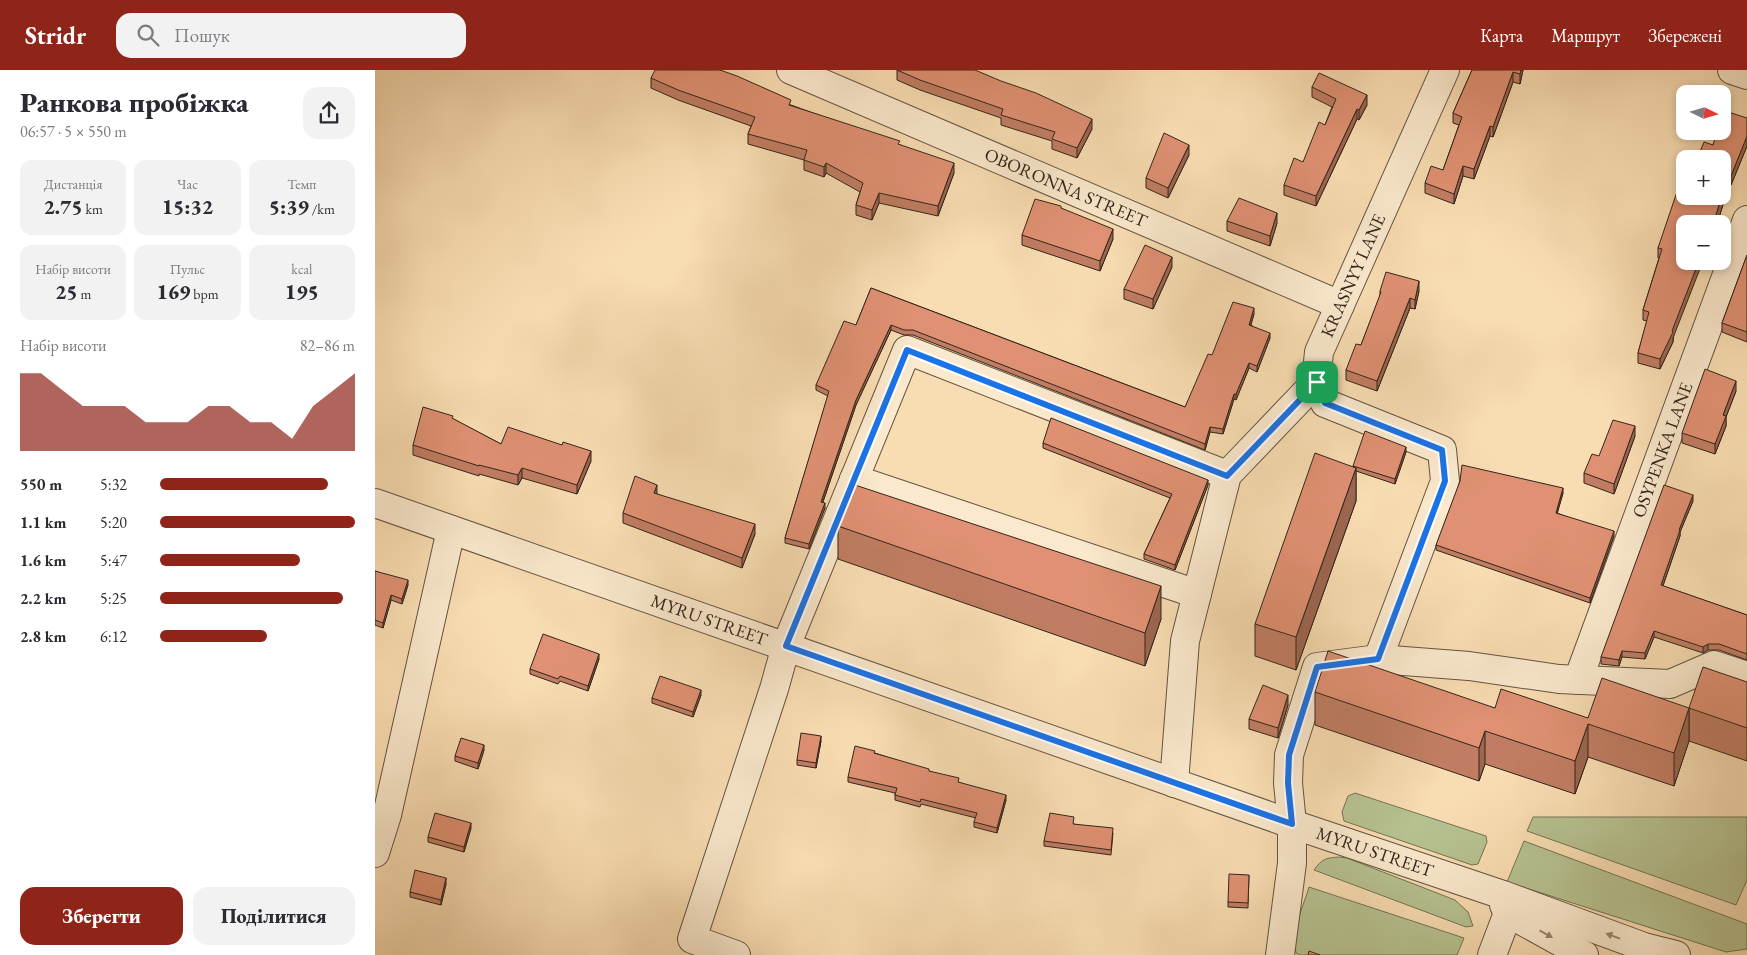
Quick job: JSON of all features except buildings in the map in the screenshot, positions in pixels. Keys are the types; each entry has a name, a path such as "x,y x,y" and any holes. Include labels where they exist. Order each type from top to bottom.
{"street":[{"name":"OBORONNA STREET","path":"791,70 1340,305"},
{"name":"KRASNYY LANE","path":"1378,659 1445,481 1442,450 1325,403 1317,382 1319,352 1445,70"},
{"path":"1732,70 1747,75"},
{"name":"OSYPENKA LANE","path":"1578,680 1747,220"},
{"path":"736,955 692,939 786,646 907,350 1227,476"},
{"path":"1174,782 1185,641 1227,476 1317,382"},
{"path":"854,479 1197,594"},
{"name":"MYRU STREET","path":"375,503 1174,782 1502,903"},
{"path":"375,853 387,815 451,530"},
{"path":"1280,955 1292,863 1292,824 1288,783 1289,755 1317,667 1378,659 1469,666 1559,680 1670,684 1714,665 1747,676"},
{"path":"1492,955 1502,903"},
{"path":"1502,903 1584,955"},
{"path":"1502,903 1676,955"}],"green space":[{"path":"1355,793 1486,836 1487,842 1478,864 1472,865 1344,821 1342,812 1348,796"},
{"path":"1533,817 1747,817 1747,880 1736,905 1527,831"},
{"path":"1524,841 1747,924 1747,949 1726,952 1507,882"},
{"path":"1339,857 1347,858 1455,900 1468,912 1473,926 1466,927 1314,870 1324,860"},
{"path":"1309,887 1464,938 1457,955 1300,955 1296,953 1296,928"}],"route":[{"path":"907,350 1227,476 1317,382 1325,403 1442,450 1445,481 1378,659 1317,667 1289,755 1288,783 1292,824 786,646 907,350"}]}
